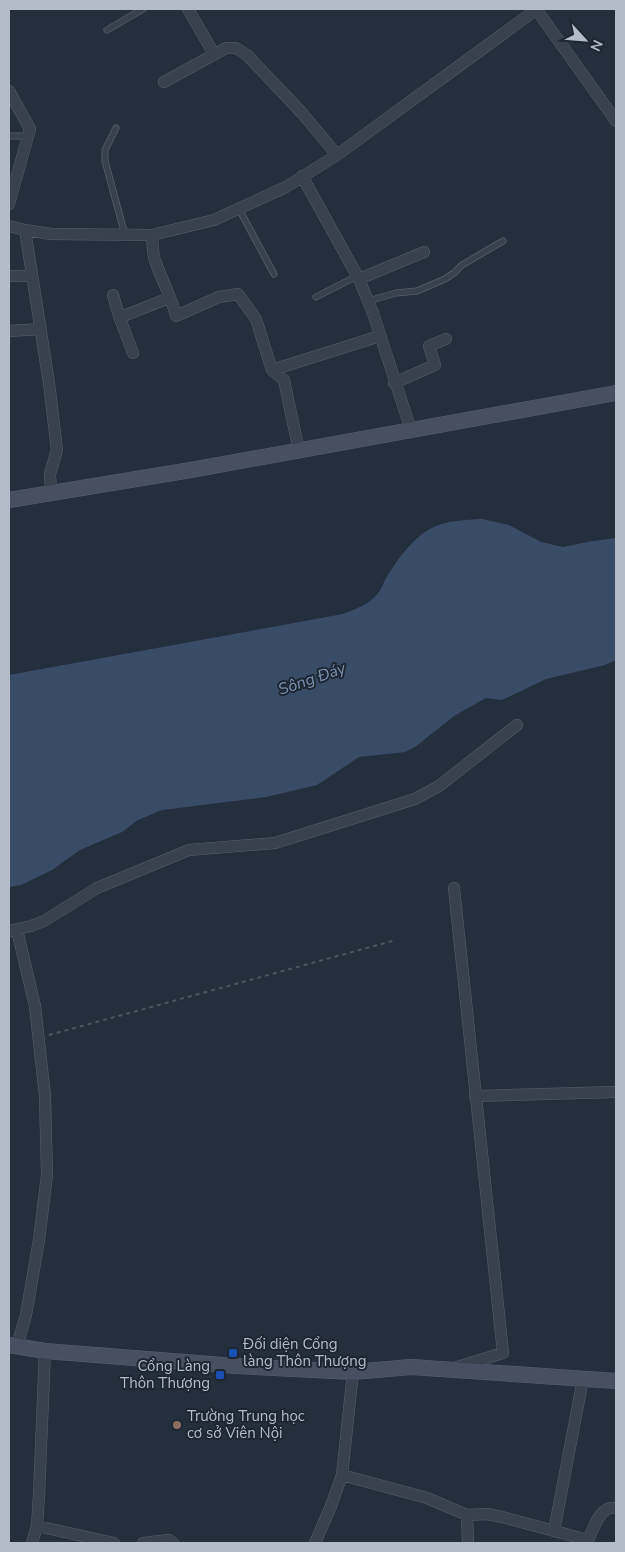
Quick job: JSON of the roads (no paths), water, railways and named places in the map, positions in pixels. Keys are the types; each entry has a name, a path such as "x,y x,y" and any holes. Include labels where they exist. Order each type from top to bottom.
{"street":[{"path":"188,9 214,54"},
{"path":"9,226 51,234 152,235 214,220 286,187 337,155 537,9 616,121"},
{"path":"164,82 226,48 232,48 244,53 302,114 337,155"},
{"path":"9,91 30,129 9,204"},
{"path":"302,176 358,278 368,301 411,430"},
{"path":"25,230 41,328 57,450 50,474 51,493"},
{"path":"152,235 155,261 174,306 176,316 218,297 238,294 256,319 272,370 284,380 298,451"},
{"path":"358,278 424,252"},
{"path":"9,276 32,276"},
{"path":"113,295 133,353"},
{"path":"119,316 170,298"},
{"path":"9,331 41,328"},
{"path":"272,370 380,336"},
{"path":"394,383 435,365 429,346 446,339"},
{"path":"9,500 298,451 616,393"},
{"path":"517,726 439,786 415,799 275,843 189,850 97,888 44,921 13,930 35,1006 44,1096 47,1175 39,1240 26,1315 13,1346 236,1366 353,1372 410,1367 616,1381"},
{"path":"447,1370 504,1353 454,888"},
{"path":"475,1096 616,1092"},
{"path":"32,1543 36,1526 45,1350"},
{"path":"315,1543 342,1475 353,1372"},
{"path":"554,1531 583,1379"},
{"path":"342,1475 427,1498 468,1515 487,1514 502,1517 593,1542 602,1513 609,1508 616,1508"},
{"path":"468,1515 468,1543"},
{"path":"36,1526 114,1543"},
{"path":"143,1543 169,1540 173,1543"}],"lane":[{"path":"107,30 143,9"},
{"path":"116,128 105,150 105,160 125,235"},
{"path":"9,136 28,136"},
{"path":"239,209 274,274"},
{"path":"368,301 396,292 417,291 445,279 462,265 503,241"},
{"path":"316,297 358,278"}],"water":[{"name":"Sông Đáy","path":"482,519 509,525 541,542 563,547 616,538 616,660 605,665 546,679 502,700 486,698 454,716 415,747 405,752 359,757 317,785 266,797 162,810 138,820 122,832 80,850 52,870 21,885 9,887 9,675 343,614 362,606 375,596 403,554 422,534 436,526 447,523"}],"place":[{"name":"Đối diện Cổng làng Thôn Thượng","path":"233,1353"},
{"name":"Cổng Làng Thôn Thượng","path":"220,1375"},
{"name":"Trường Trung học cơ sở Viên Nội","path":"177,1425"}]}
